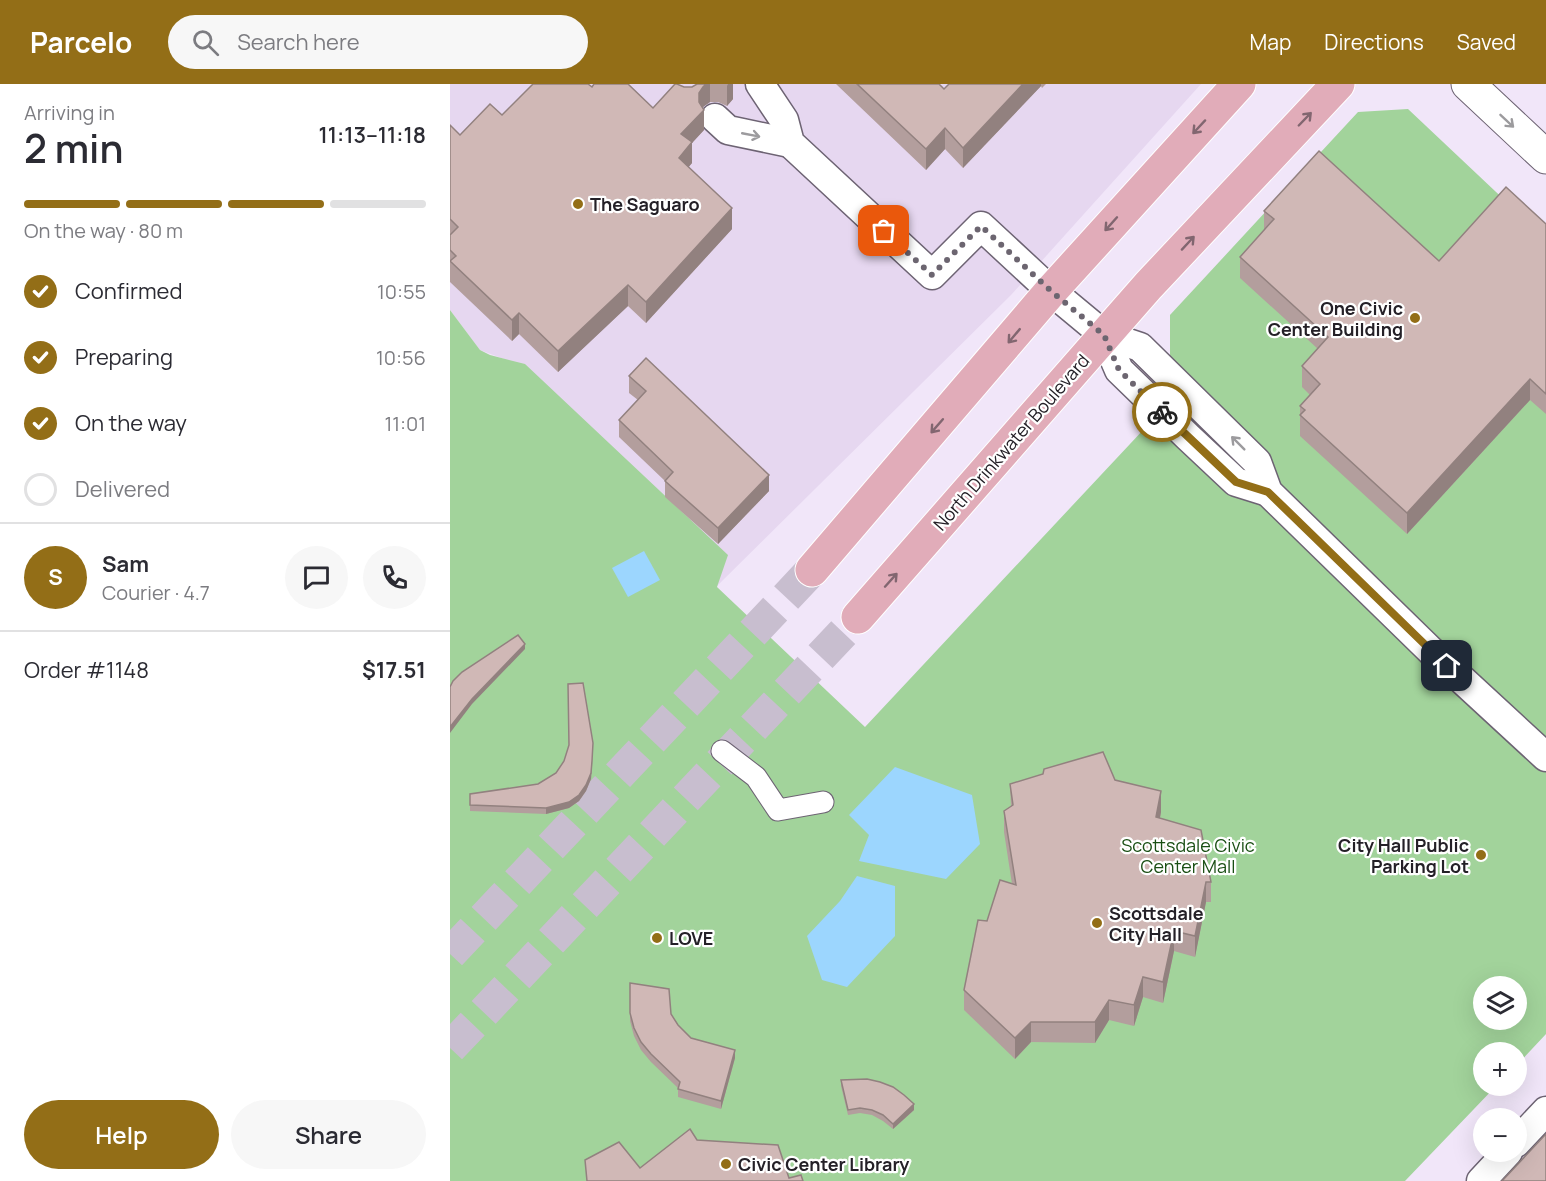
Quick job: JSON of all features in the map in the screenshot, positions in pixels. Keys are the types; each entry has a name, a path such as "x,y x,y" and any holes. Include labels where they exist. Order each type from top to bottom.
{"main road":[{"path":"812,570 1051,291 1239,84"},
{"name":"North Drinkwater Boulevard","path":"858,617 1104,335 1338,84"},
{"path":"1468,84 1546,157"}],"street":[{"path":"760,84 784,120 790,143"},
{"path":"715,118 728,130 790,143 932,275 981,226 1051,291 1104,335 1119,370 1204,452 1236,482 1268,492 1431,651 1546,757"},
{"path":"722,751 756,777 778,810 823,802"},
{"path":"1527,1131 1546,1111"},
{"path":"1481,1181 1499,1162"}],"shaded area":[{"path":"450,84 1201,84 1011,295 716,587 504,359 480,350 450,310"}],"green space":[{"name":"Scottsdale Civic Center Mall","path":"1408,109 1546,239 1546,1034 1527,1054 1527,1042 1473,1042 1473,1096 1486,1096 1405,1181 450,1181 450,310 480,350 490,355 525,364 728,555 717,587 865,727 1189,381 1170,361 1170,315 1358,112"}],"water":[{"path":"644,551 660,580 628,597 612,568"},
{"path":"895,767 972,795 980,844 946,879 859,861 869,835 849,815"},
{"path":"857,876 895,886 895,936 847,987 822,980 807,936 840,901"}],"building":[{"name":"The Saguaro","path":"533,84 588,84 592,87 594,84 628,84 653,108 675,84 692,87 697,84 706,84 699,93 699,102 704,110 681,134 692,142 679,158 732,208 646,302 628,285 558,351 519,313 512,320 450,261 456,256 450,250 450,235 458,227 450,219 450,125 460,135 490,104 502,115"},
{"path":"857,84 939,84 944,89 949,84 1023,84 963,148 945,128 926,149"},
{"name":"One Civic Center Building","path":"1319,151 1439,261 1506,187 1546,224 1546,394 1530,379 1407,513 1300,415 1305,410 1300,406 1320,384 1302,366 1328,337 1240,257 1274,219 1264,211"},
{"path":"646,358 769,475 718,528 665,481 673,472 619,420 646,391 629,376"},
{"path":"518,635 525,644 472,699 450,727 450,687 453,681 462,672"},
{"path":"583,683 593,743 591,773 579,795 569,802 546,808 470,805 470,794 538,784 556,773 564,761 569,745 568,684"},
{"name":"Scottsdale City Hall","path":"1103,752 1115,780 1161,791 1156,817 1201,830 1211,882 1206,882 1195,936 1174,931 1163,982 1143,977 1134,1005 1109,1000 1095,1022 1031,1022 1015,1038 964,990 978,920 987,921 1000,880 1016,885 1004,811 1013,805 1010,784 1043,774 1044,769"},
{"path":"630,983 669,989 671,1014 691,1038 735,1050 721,1101 678,1089 680,1082 641,1042 630,1013"},
{"path":"867,1079 893,1087 914,1104 893,1124 883,1115 872,1110 860,1108 848,1110 841,1080"},
{"path":"690,1129 697,1140 778,1145 789,1178 801,1175 803,1181 587,1181 585,1160 619,1142 640,1168"},
{"path":"1546,1134 1546,1181 1502,1181 1520,1162 1527,1162 1527,1154"}],"tunnel":[{"path":"450,954 812,570"},
{"path":"450,1048 858,617"}],"way so far":[{"path":"884,231 932,275 981,226 1051,291 1104,335 1119,370 1162,412"}],"place":[{"name":"The Saguaro","path":"578,204"},
{"name":"One Civic Center Building","path":"1415,318"},
{"name":"City Hall Public Parking Lot","path":"1481,855"},
{"name":"Scottsdale City Hall","path":"1097,923"},
{"name":"LOVE","path":"657,938"},
{"name":"Civic Center Library","path":"726,1164"}],"route":[{"path":"1162,412 1236,482 1268,492 1447,666"}]}
